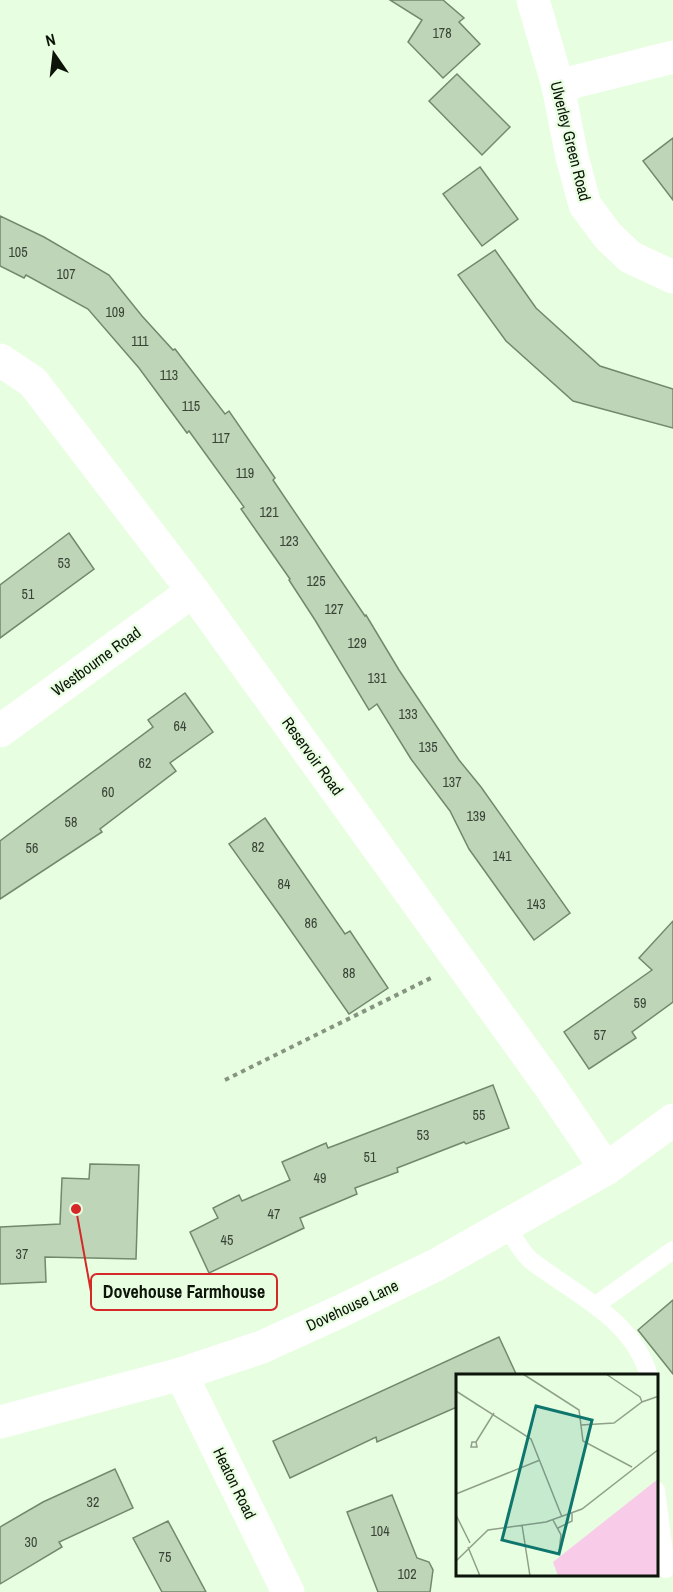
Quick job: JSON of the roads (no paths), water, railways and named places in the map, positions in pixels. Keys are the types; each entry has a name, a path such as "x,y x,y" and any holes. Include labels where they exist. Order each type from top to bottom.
{"street":[{"name":"Ulverley Green Road","path":"533,0 558,86 572,157 585,205 608,236 630,256 673,277"},
{"path":"558,86 673,57"},
{"name":"Reservoir Road","path":"0,360 33,382 192,591 390,862 606,1169"},
{"name":"Westbourne Road","path":"0,731 192,591"},
{"name":"Dovehouse Lane","path":"0,1422 181,1374 262,1347 436,1265 606,1169 673,1120"},
{"name":"Heaton Road","path":"181,1374 288,1592"}],"lane":[{"path":"506,1226 531,1261 596,1305 632,1340 648,1374"},
{"path":"596,1305 673,1250"},
{"path":"658,1499 666,1569"}],"place":[{"name":"Dovehouse Farmhouse","path":"76,1209"}]}
